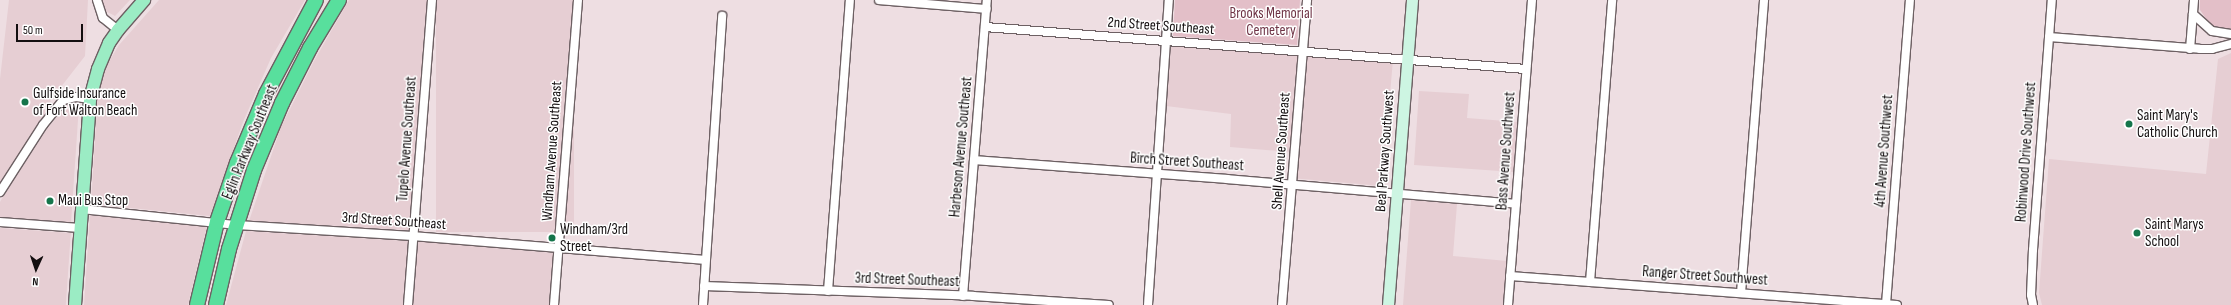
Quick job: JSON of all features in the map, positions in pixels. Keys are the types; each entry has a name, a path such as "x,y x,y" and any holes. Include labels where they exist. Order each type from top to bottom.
{"highway":[{"name":"Eglin Parkway Southeast","path":"197,305 217,222 237,163 260,106 294,39 316,0"},
{"name":"Eglin Parkway Southeast","path":"216,305 237,225 254,170 280,108 310,48 338,0"}],"main road":[{"path":"75,305 90,98 102,59 118,30 144,0"},
{"name":"Beal Parkway Southwest","path":"1388,305 1412,0"}],"street":[{"path":"97,0 103,18 118,30"},
{"name":"Tupelo Avenue Southeast","path":"408,305 432,0"},
{"name":"Windham Avenue Southeast","path":"554,305 578,0"},
{"path":"828,291 850,0"},
{"path":"878,0 987,4"},
{"path":"1148,305 1169,0"},
{"name":"Shell Avenue Southeast","path":"1282,305 1307,0"},
{"name":"Bass Avenue Southwest","path":"1508,305 1532,0"},
{"path":"1590,282 1612,0"},
{"path":"1741,293 1764,0"},
{"name":"4th Avenue Southwest","path":"1886,304 1910,0"},
{"name":"Robinwood Drive Southwest","path":"2033,305 2031,295 2032,250 2052,0"},
{"path":"2190,49 2194,0"},
{"name":"Harbeson Avenue Southeast","path":"963,296 987,4"},
{"path":"2193,14 2212,31 2231,34"},
{"path":"702,305 722,16"},
{"name":"2nd Street Southeast","path":"985,26 1526,69"},
{"path":"2049,37 2190,49 2212,49 2231,44"},
{"path":"0,192 40,130 63,100 76,97 90,98"},
{"name":"Birch Street Southeast","path":"974,160 1292,184 1516,204"},
{"name":"3rd Street Southeast","path":"81,209 237,225 413,236 705,260"},
{"path":"0,222 80,228"},
{"name":"Ranger Street Southwest","path":"1510,276 1897,305"},
{"name":"3rd Street Southeast","path":"704,286 963,296 1016,302 1109,305"}],"shaded area":[{"path":"9,0 88,0 85,56 50,101 54,104 0,184 0,79"},
{"path":"102,0 130,0 115,16 104,10"},
{"path":"159,0 305,0 271,58 243,122 210,216 91,204 98,91 107,65 119,45"},
{"path":"349,0 427,0 409,230 249,221 281,127 314,61"},
{"path":"436,0 574,0 574,232 436,232"},
{"path":"1170,46 1298,55 1291,152 1230,147 1231,114 1166,106"},
{"name":"Saint Marys School","path":"2231,53 2231,305 2042,305 2039,293 2049,159 2206,174 2218,59"},
{"path":"1307,56 1393,63 1382,186 1296,179"},
{"path":"1419,91 1469,94 1467,118 1518,122 1514,172 1414,165"},
{"path":"67,105 79,105 71,223 0,217 0,202 4,195 47,129"},
{"path":"1411,200 1457,204 1453,256 1507,261 1503,305 1403,305"},
{"path":"90,215 207,226 188,305 84,305"},
{"path":"0,228 71,233 66,305 0,305"},
{"path":"246,231 408,241 403,305 226,305"},
{"path":"417,241 554,253 550,305 413,305"}],"green space":[{"name":"Brooks Memorial Cemetery","path":"1175,0 1300,0 1297,45 1173,36"},
{"path":"2200,0 2231,0 2231,31 2212,27 2200,10"}],"place":[{"name":"Gulfside Insurance of Fort Walton Beach","path":"25,102"},
{"name":"Saint Mary's Catholic Church","path":"2129,124"},
{"name":"Maui Bus Stop","path":"50,201"},
{"name":"Saint Marys School","path":"2137,233"},
{"name":"Windham/3rd Street","path":"552,238"}]}
